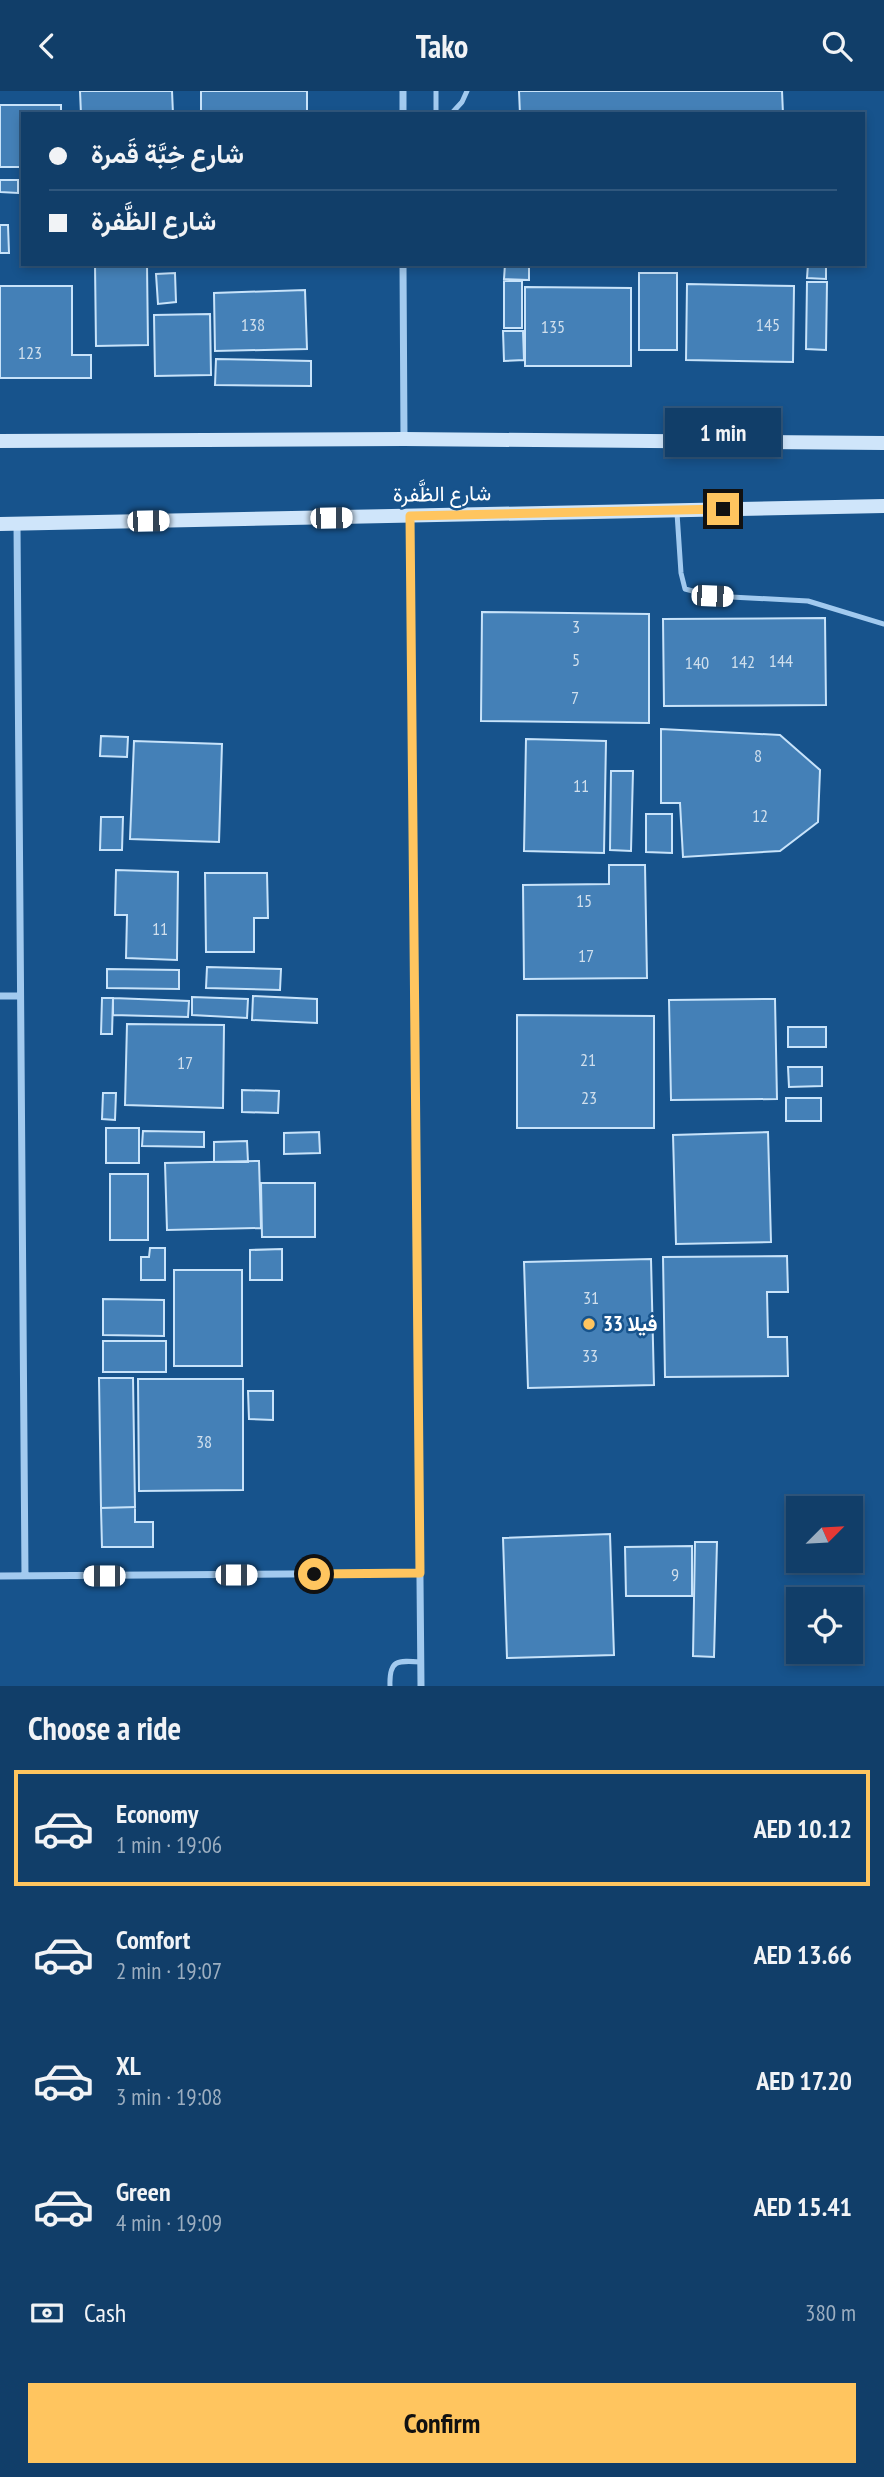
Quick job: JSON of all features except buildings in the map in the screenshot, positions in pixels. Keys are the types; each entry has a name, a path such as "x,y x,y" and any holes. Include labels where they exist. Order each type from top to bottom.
{"main road":[{"path":"0,441 404,439 884,443"},
{"name":"شارع الظَّفرة","path":"0,524 884,506"}],"street":[{"path":"403,91 403,112"},
{"path":"403,266 404,439"},
{"path":"410,516 421,1686"},
{"path":"17,524 25,1576"},
{"path":"0,996 20,996"},
{"path":"0,1576 420,1573"}],"lane":[{"path":"436,91 436,112"},
{"path":"453,112 467,91"},
{"path":"676,510 681,573 685,589 712,596 808,601 884,624"},
{"path":"390,1686 390,1671 394,1665 405,1661 421,1663"}],"place":[{"name":"فيلا 33","path":"589,1324"}],"route":[{"path":"314,1574 420,1573 410,516 723,509"}]}
